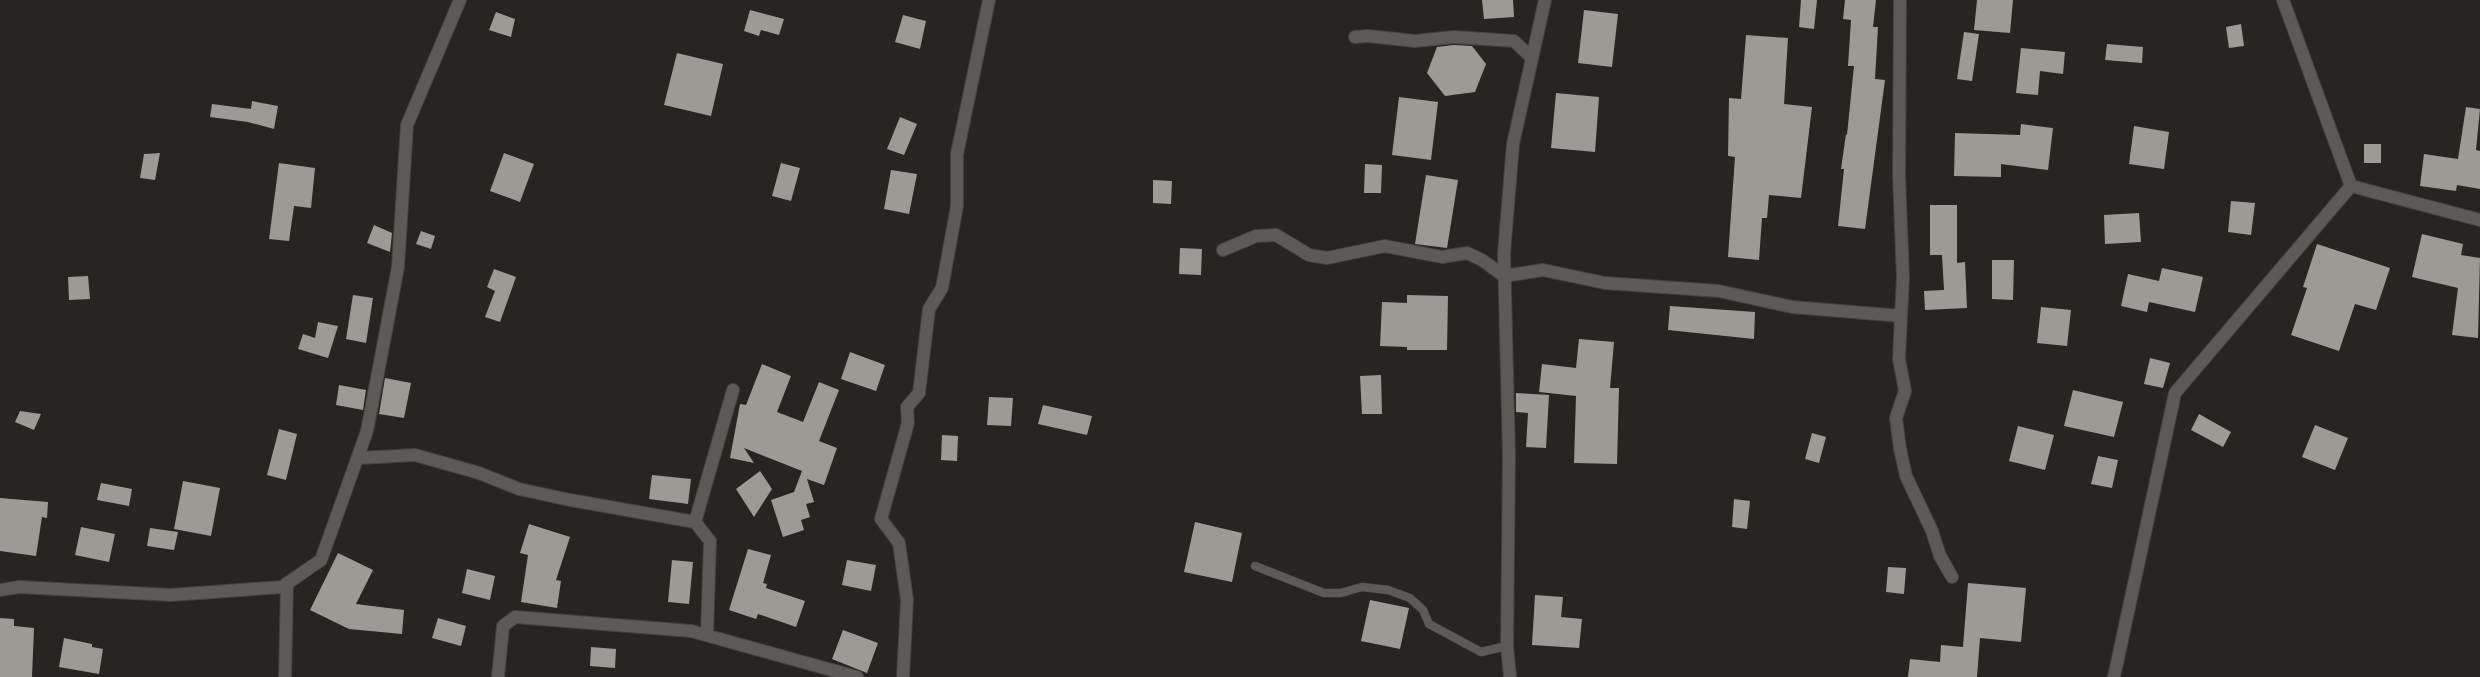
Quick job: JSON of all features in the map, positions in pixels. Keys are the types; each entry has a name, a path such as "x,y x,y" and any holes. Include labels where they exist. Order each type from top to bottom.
{"street":[{"path":"0,590 19,587 171,595 282,587 321,560 367,431 398,267 407,125 460,0"},
{"path":"903,677 908,600 899,543 882,519 908,423 907,407 919,394 929,309 942,288 957,206 957,154 989,0"},
{"path":"1510,677 1507,646 1509,455 1504,276 1513,144 1545,0"},
{"path":"1900,0 1899,176 1903,278 1899,359 1905,392 1896,418 1906,476 1932,531 1940,556 1952,577"},
{"path":"2283,0 2351,186"},
{"path":"1355,37 1368,36 1415,41 1454,37 1514,41 1531,57"},
{"path":"2351,186 2480,220"},
{"path":"2114,677 2175,393 2351,186"},
{"path":"1223,250 1256,236 1276,235 1309,255 1327,258 1385,246 1442,257 1467,253 1482,260 1504,276 1543,270 1605,283 1719,290 1792,307 1901,316"},
{"path":"695,522 733,390"},
{"path":"358,458 415,455 478,473 519,489 695,522 710,541 707,635"},
{"path":"285,677 287,583"},
{"path":"498,677 502,626 515,617 690,631 857,677"}],"lane":[{"path":"1255,566 1324,593 1341,593 1362,587 1388,590 1410,598 1423,610 1430,624 1481,652 1507,646"}],"building":[{"path":"1482,0 1513,0 1514,17 1484,19"},
{"path":"1801,0 1817,0 1814,29 1799,27"},
{"path":"1845,0 1876,0 1873,27 1878,27 1875,79 1885,80 1865,229 1838,226 1844,169 1841,169 1847,135 1854,66 1848,66 1851,20 1843,19"},
{"path":"1977,0 2013,0 2010,33 1974,30"},
{"path":"750,10 784,19 779,35 761,30 759,36 744,31"},
{"path":"1584,10 1618,14 1612,67 1578,63"},
{"path":"496,12 515,19 511,37 489,30"},
{"path":"903,15 926,21 920,49 895,42"},
{"path":"2241,24 2244,46 2229,48 2226,27"},
{"path":"1964,32 1979,34 1972,81 1957,79"},
{"path":"1746,35 1788,38 1784,104 1812,107 1801,198 1769,195 1767,218 1762,218 1759,260 1728,257 1735,157 1728,156 1729,98 1741,99"},
{"path":"2107,44 2143,47 2142,63 2105,60"},
{"path":"1454,45 1472,46 1486,64 1475,92 1445,96 1427,73 1437,47"},
{"path":"2021,48 2065,52 2063,74 2040,71 2038,95 2016,93"},
{"path":"677,53 723,64 711,116 664,105"},
{"path":"1556,93 1599,97 1595,152 1551,148"},
{"path":"1399,97 1438,102 1431,160 1392,155"},
{"path":"252,101 278,106 274,129 248,122 210,117 212,104 251,109"},
{"path":"2466,107 2480,109 2476,150 2480,151 2480,189 2457,185 2456,191 2420,186 2424,154 2458,159"},
{"path":"900,117 917,124 904,155 887,149"},
{"path":"2021,124 2053,128 2048,170 2001,164 2001,177 1954,176 1955,133 2020,135"},
{"path":"2134,126 2169,132 2164,169 2129,164"},
{"path":"2364,144 2381,144 2381,163 2364,163"},
{"path":"160,153 155,180 140,178 144,154"},
{"path":"504,153 534,164 520,202 490,191"},
{"path":"279,163 315,168 311,208 294,206 289,241 269,239"},
{"path":"781,163 800,168 791,201 772,196"},
{"path":"1365,164 1382,165 1381,193 1364,193"},
{"path":"891,170 917,174 909,214 884,209"},
{"path":"1426,175 1458,180 1447,248 1415,244"},
{"path":"1153,180 1172,181 1171,204 1153,203"},
{"path":"2231,201 2255,203 2251,235 2228,232"},
{"path":"1930,205 1957,205 1957,263 1965,262 1967,308 1925,310 1924,291 1944,290 1942,255 1930,255"},
{"path":"2139,213 2141,242 2105,244 2104,215"},
{"path":"374,225 392,233 390,252 367,243"},
{"path":"421,231 435,236 431,249 416,244"},
{"path":"2422,234 2463,244 2461,255 2480,258 2478,338 2452,335 2458,288 2412,277"},
{"path":"2317,244 2390,268 2376,310 2355,304 2339,351 2291,335 2307,288 2303,287"},
{"path":"1180,248 1202,249 1201,275 1179,274"},
{"path":"1992,260 2014,260 2013,300 1992,299"},
{"path":"2162,268 2203,277 2195,312 2149,302 2147,312 2121,306 2128,274 2159,281"},
{"path":"494,269 516,277 500,322 485,317 495,291 487,287"},
{"path":"88,276 90,299 69,300 68,277"},
{"path":"353,295 373,298 366,343 346,339"},
{"path":"1407,295 1448,296 1447,350 1407,350 1407,347 1380,346 1382,302 1407,303"},
{"path":"1670,306 1755,312 1754,339 1668,330"},
{"path":"2041,307 2071,310 2067,346 2037,343"},
{"path":"318,322 338,326 328,358 298,349 303,334 315,338"},
{"path":"1579,339 1614,342 1610,388 1619,388 1617,464 1574,463 1576,396 1539,392 1542,364 1576,368"},
{"path":"850,352 885,365 876,391 841,379"},
{"path":"2150,358 2170,363 2163,388 2144,384"},
{"path":"762,364 791,376 777,412 803,422 819,382 839,390 819,441 837,448 824,485 807,479 814,502 806,504 810,517 801,520 804,530 783,537 771,500 794,492 802,471 744,448 754,463 730,458 740,404 746,405"},
{"path":"1381,375 1382,414 1362,414 1360,376"},
{"path":"385,378 411,383 404,418 379,414"},
{"path":"339,385 366,390 363,410 336,405"},
{"path":"2073,390 2123,402 2114,437 2064,426"},
{"path":"1516,393 1549,395 1546,448 1526,447 1528,413 1516,412"},
{"path":"989,397 1013,398 1011,426 987,425"},
{"path":"1043,405 1092,416 1087,435 1038,424"},
{"path":"20,411 41,414 34,430 15,422"},
{"path":"2199,414 2231,432 2223,447 2191,430"},
{"path":"2315,425 2348,438 2335,470 2302,457"},
{"path":"2018,426 2054,435 2045,470 2009,461"},
{"path":"279,429 297,434 286,480 267,475"},
{"path":"1812,433 1826,437 1819,463 1805,459"},
{"path":"942,435 958,436 957,461 941,460"},
{"path":"2098,456 2118,460 2112,488 2091,484"},
{"path":"760,471 772,489 754,517 736,489"},
{"path":"652,475 691,479 688,504 649,499"},
{"path":"183,481 220,488 211,536 174,529"},
{"path":"101,483 132,489 129,506 97,500"},
{"path":"0,498 48,502 47,518 42,517 36,556 0,551"},
{"path":"1734,499 1750,501 1747,529 1732,527"},
{"path":"1195,522 1242,533 1232,582 1184,572"},
{"path":"529,524 570,537 556,580 561,581 557,608 521,602 528,555 520,553"},
{"path":"81,527 115,534 109,562 75,555"},
{"path":"150,528 178,532 174,550 147,546"},
{"path":"748,549 771,555 763,583 767,584 766,588 805,601 796,627 758,614 756,619 729,610"},
{"path":"338,553 373,570 356,604 404,610 402,634 349,629 310,610"},
{"path":"672,560 693,562 689,604 668,602"},
{"path":"847,560 876,565 871,591 842,585"},
{"path":"1888,567 1906,568 1904,594 1886,592"},
{"path":"467,569 495,576 490,600 462,593"},
{"path":"1968,583 2026,588 2021,642 1980,638 1977,677 1908,677 1910,659 1940,662 1941,645 1963,647"},
{"path":"1535,595 1563,597 1561,617 1582,619 1579,648 1532,645"},
{"path":"1370,600 1409,608 1400,649 1361,641"},
{"path":"0,618 14,619 14,626 34,628 32,677 0,677"},
{"path":"438,618 466,626 461,646 432,638"},
{"path":"843,630 878,643 867,673 832,659"},
{"path":"64,638 92,644 92,647 103,649 99,674 59,667"},
{"path":"591,647 616,649 615,668 590,666"}]}
